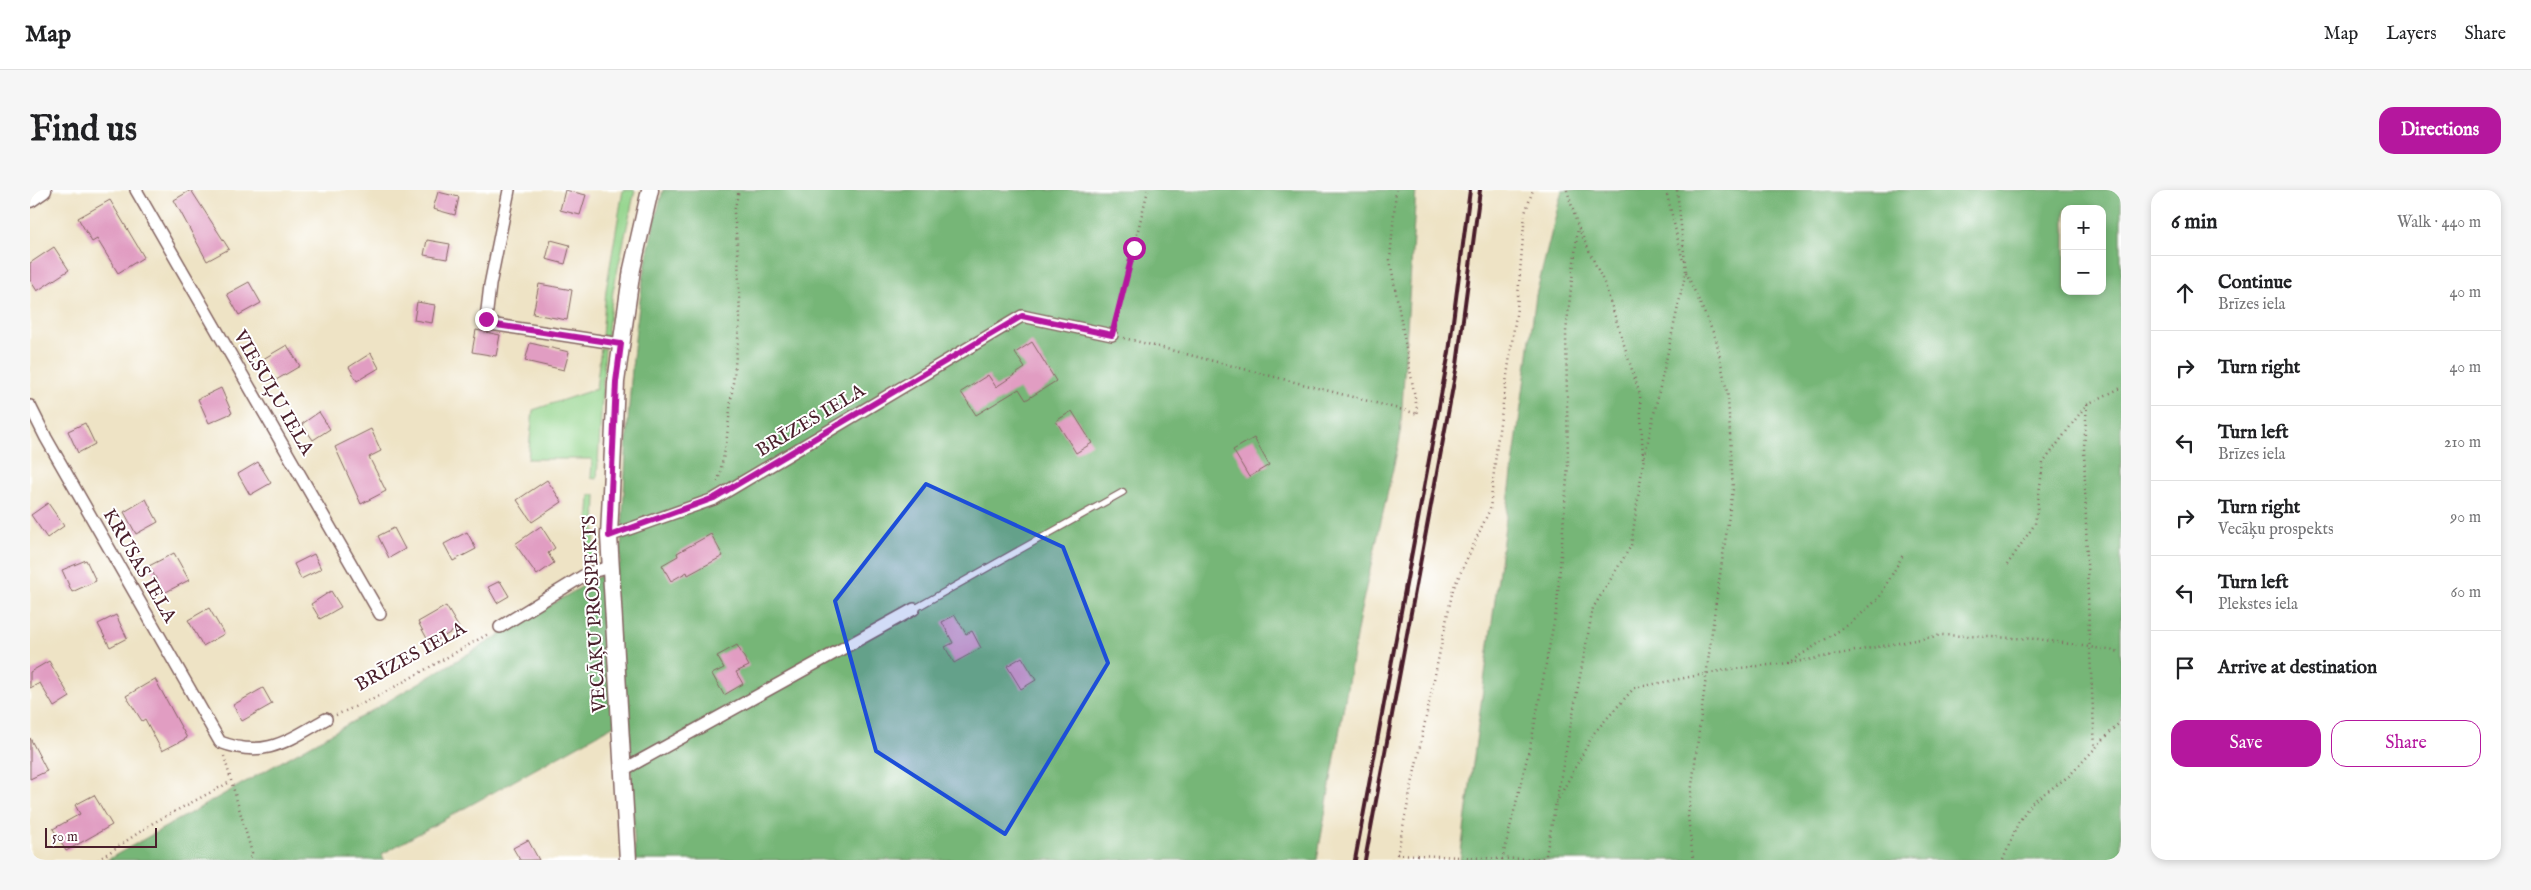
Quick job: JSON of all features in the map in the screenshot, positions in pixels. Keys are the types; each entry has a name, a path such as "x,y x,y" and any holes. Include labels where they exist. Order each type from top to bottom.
{"main road":[{"path":"30,198 43,190"},
{"name":"VECĀĶU PROSPEKTS","path":"628,860 609,536 616,382 632,269 650,190"}],"street":[{"name":"VIESUĻU IELA","path":"136,190 380,614"},
{"path":"509,190 490,285 486,319 490,324 621,344"},
{"name":"BRĪZES IELA","path":"609,536 714,498 1022,316 1112,335"},
{"name":"KRUSAS IELA","path":"30,406 46,438 220,742"},
{"path":"500,627 588,572 610,567"},
{"path":"623,770 914,609"},
{"path":"220,742 241,750 262,749 286,742 326,719"}],"lane":[{"path":"914,609 1123,492"}],"path":[{"path":"714,498 726,445 740,321 734,212 739,190"},
{"path":"1148,190 1112,335 1418,414 1390,260 1396,190"},
{"path":"1396,860 1453,589 1490,509 1496,444 1516,308 1526,213 1533,190"},
{"path":"1567,190 1578,227 1606,286 1640,395 1643,463"},
{"path":"1666,190 1686,271 1716,339 1728,397 1733,489 1706,674 1688,816 1693,860"},
{"path":"1398,854 1502,860 1544,859 1592,608 1631,546 1643,463 1686,271 1678,190"},
{"path":"1502,860 1532,738 1557,606 1568,465 1566,332 1578,227"},
{"path":"2007,565 2035,524 2043,463 2087,404 2121,388"},
{"path":"2087,404 2084,447 2089,646 2095,748"},
{"path":"1788,663 1851,623 1879,598 1904,553"},
{"name":"BRĪZES IELA","path":"326,719 374,699 500,627"},
{"path":"1554,807 1594,733 1634,688 1706,674 1788,663 1942,635 2038,639 2121,652"},
{"path":"2003,860 2018,823 2031,804 2069,776 2121,721"},
{"path":"220,742 253,860"},
{"path":"98,860 105,858 153,823 230,782"},
{"path":"248,860 252,853"}],"highlighted area":[{"path":"926,484 1063,547 1108,663 1005,834 876,751 835,601"}],"green space":[{"path":"623,190 635,190 613,291 607,336 602,336 606,290"},
{"path":"663,190 1416,190 1400,438 1360,614 1317,860 635,860 629,717 382,854 384,860 107,860 373,710 620,564 631,376 636,329 651,236"},
{"path":"1562,190 2121,190 2121,860 1460,860 1536,295"},
{"path":"601,348 605,348 597,479 591,478 592,459 528,459 533,410 596,389"},
{"path":"590,495 596,495 594,558 586,562"}],"building":[{"path":"191,190 229,249 207,261 174,200"},
{"path":"565,190 586,195 580,215 560,210"},
{"path":"438,192 459,197 455,215 433,209"},
{"path":"110,200 144,257 118,273 97,239 92,242 78,218"},
{"path":"427,240 450,244 447,259 424,255"},
{"path":"551,240 570,245 565,264 546,259"},
{"path":"54,247 69,270 37,291 30,280 30,263"},
{"path":"249,282 261,303 239,315 227,294"},
{"path":"539,284 572,290 567,320 533,314"},
{"path":"417,302 435,305 432,323 414,320"},
{"path":"476,330 500,335 496,356 472,352"},
{"path":"1032,342 1056,381 1026,400 1019,389 976,415 961,392 988,375 996,387 1025,368 1015,353"},
{"path":"530,343 569,352 564,370 525,361"},
{"path":"287,345 300,366 276,380 263,359"},
{"path":"371,353 379,368 357,381 349,367"},
{"path":"221,388 232,413 209,423 198,399"},
{"path":"1072,411 1092,443 1076,453 1056,421"},
{"path":"319,412 330,429 313,440 302,424"},
{"path":"85,423 95,444 78,453 68,431"},
{"path":"371,429 381,451 369,457 386,491 361,504 335,447"},
{"path":"1254,438 1269,465 1249,477 1233,450"},
{"path":"258,462 271,483 250,495 238,474"},
{"path":"547,480 562,502 532,522 517,500"},
{"path":"146,499 158,522 136,534 124,512"},
{"path":"48,503 64,526 47,538 31,515"},
{"path":"541,526 555,548 548,553 554,563 537,575 515,544"},
{"path":"394,528 405,549 389,558 378,536"},
{"path":"467,532 476,549 453,561 444,544"},
{"path":"711,534 723,556 688,575 687,572 671,581 662,565 678,556 677,553"},
{"path":"174,553 189,580 164,593 149,566"},
{"path":"314,554 321,569 301,579 294,564"},
{"path":"86,560 96,581 72,592 62,570"},
{"path":"500,581 509,596 497,603 488,587"},
{"path":"331,591 341,607 320,619 311,604"},
{"path":"446,606 459,628 430,644 418,622"},
{"path":"209,608 224,634 203,646 188,620"},
{"path":"116,615 127,638 110,647 98,624"},
{"path":"955,615 966,634 972,631 981,648 954,663 945,647 953,643 942,622"},
{"path":"737,645 749,666 736,672 743,684 724,695 712,674 724,668 717,656"},
{"path":"1022,657 1036,680 1021,689 1007,666"},
{"path":"49,661 70,697 54,707 40,683 30,688 30,672"},
{"path":"155,679 187,738 162,751 145,719 142,721 126,696"},
{"path":"263,688 272,704 242,721 233,705"},
{"path":"30,738 47,771 30,779"},
{"path":"94,795 112,825 66,851 53,829 80,814 75,805"},
{"path":"528,840 539,860 520,860 513,848"}],"railway":[{"path":"1355,860 1449,352 1470,190"},
{"path":"1365,860 1457,365 1480,190"}],"route":[{"path":"486,319 490,324 621,344 616,382 609,536 714,498 1022,316 1112,335 1134,248"}]}
